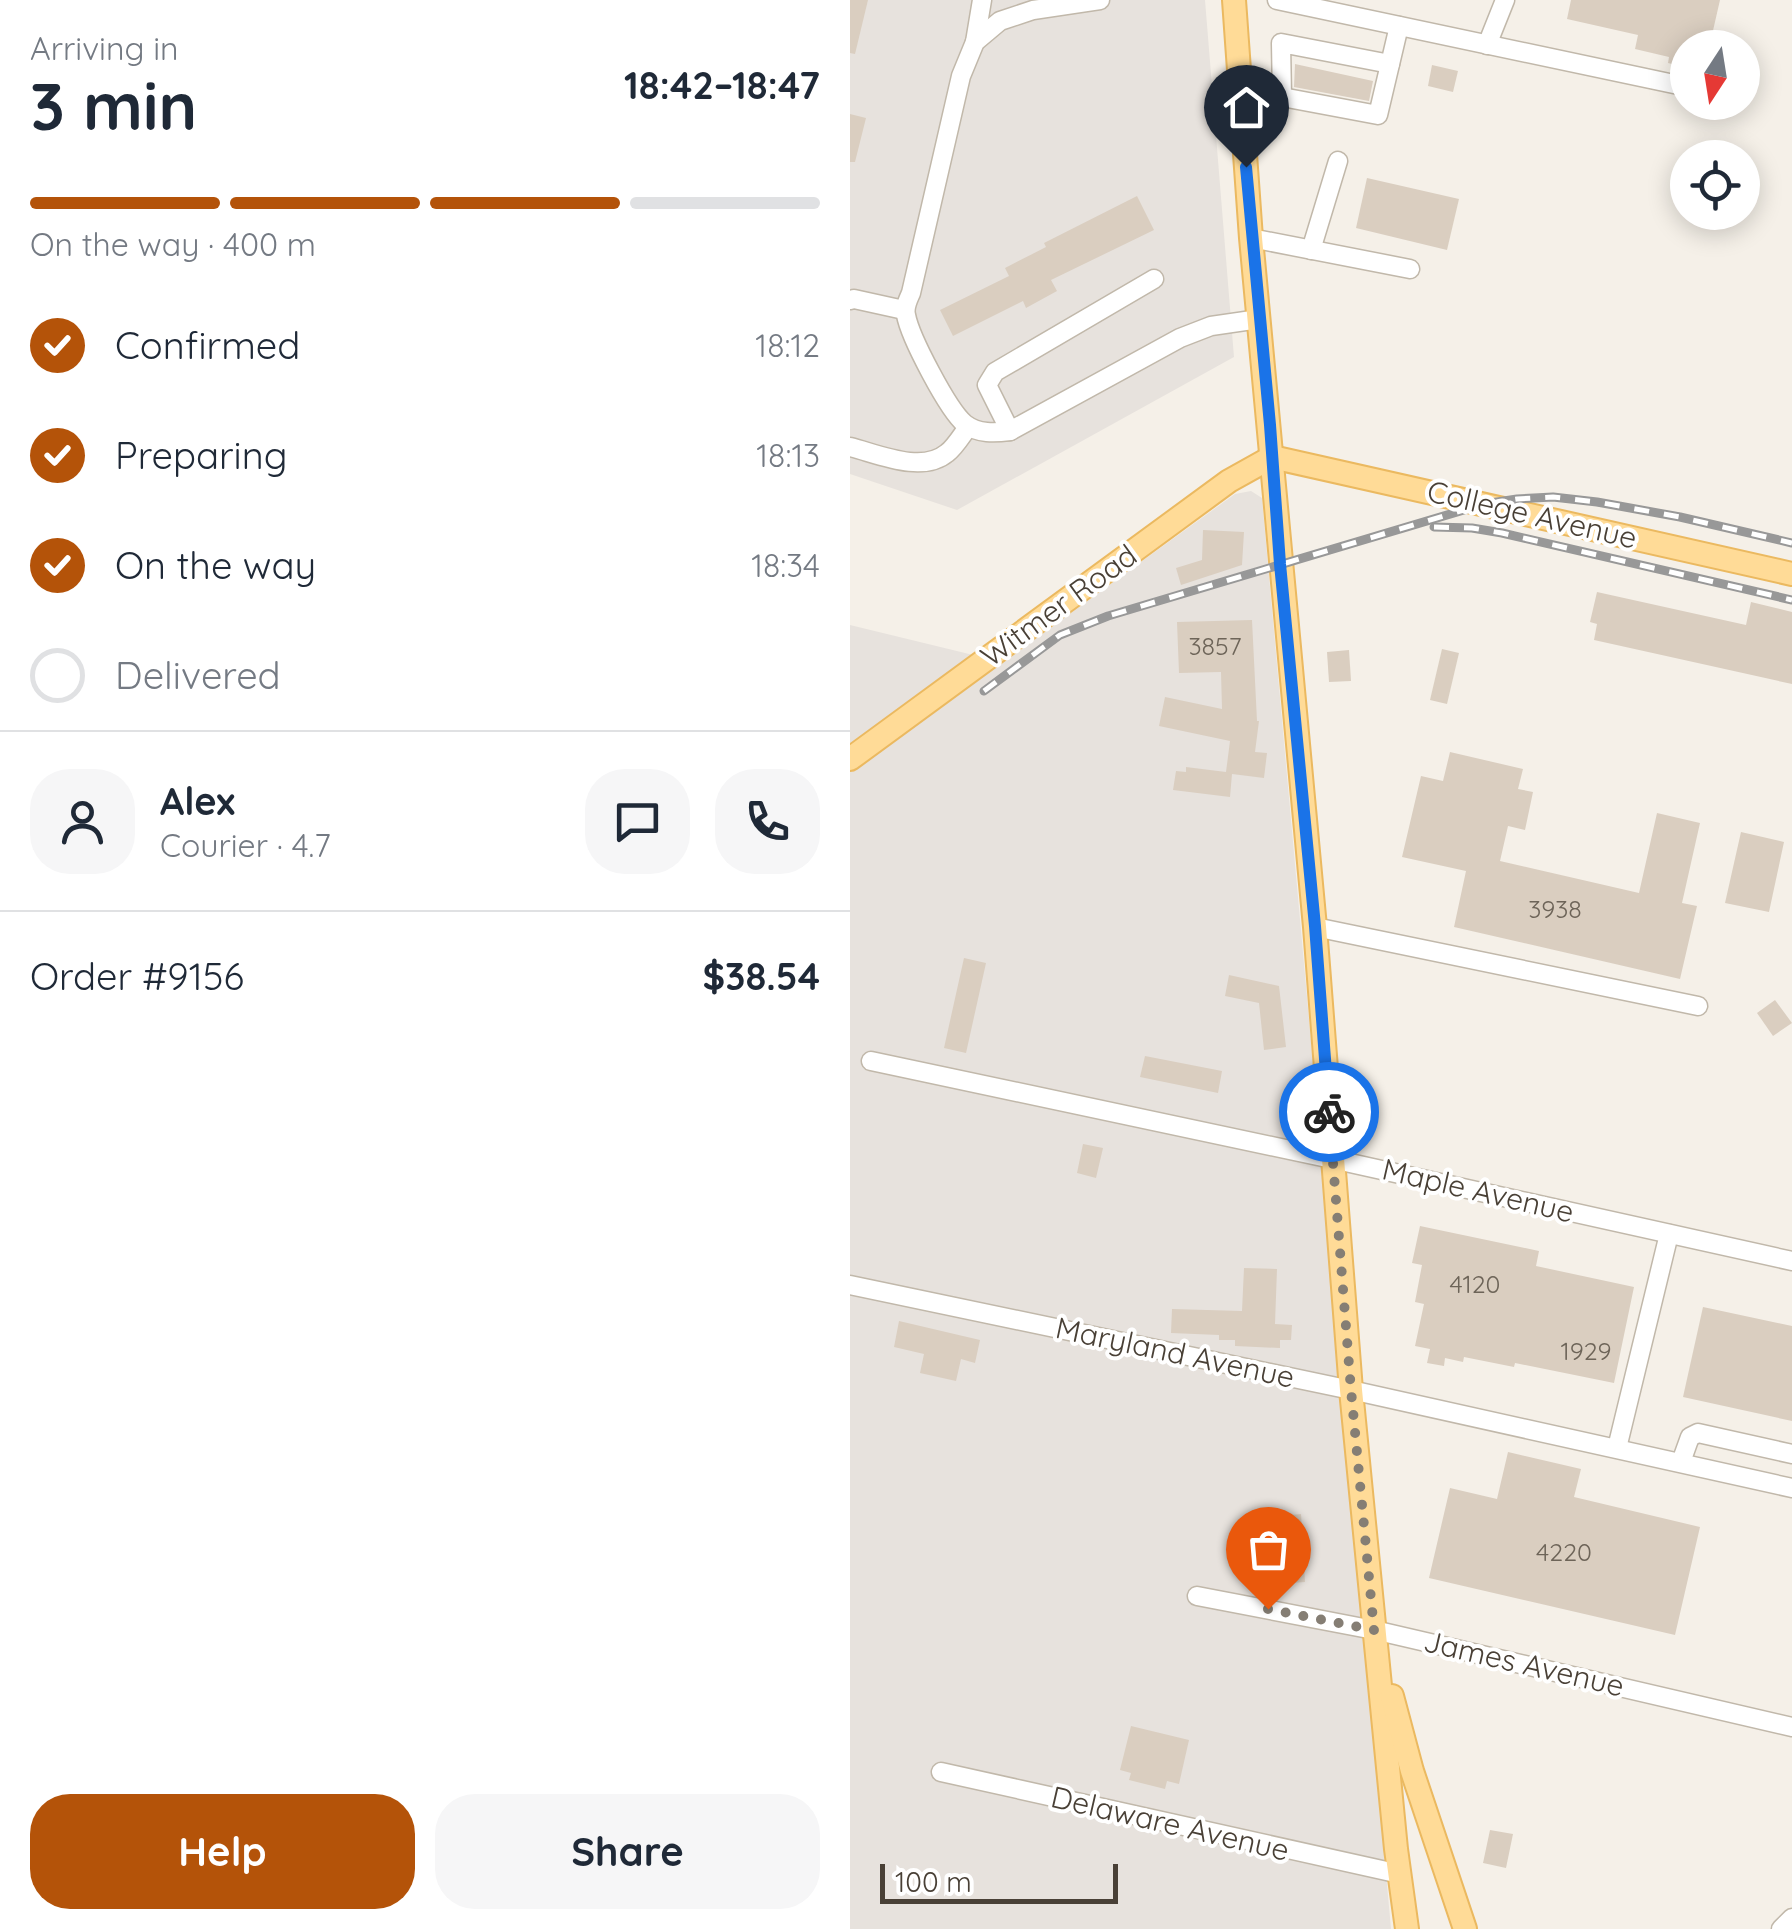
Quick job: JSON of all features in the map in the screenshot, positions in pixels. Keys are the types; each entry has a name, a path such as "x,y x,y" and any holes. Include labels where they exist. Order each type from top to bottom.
{"main road":[{"path":"1234,0 1251,238 1315,926 1351,1390 1407,1929"},
{"name":"College Avenue","path":"1272,458 1792,574"},
{"name":"Witmer Road","path":"850,760 1229,481 1272,458"},
{"path":"1374,1630 1412,1771 1465,1929"}],"street":[{"path":"982,0 975,42 961,76 912,292 904,310 951,410 968,427 991,434 1010,430 1180,338 1210,326 1259,319"},
{"path":"975,42 1000,21 1033,10 1100,0"},
{"path":"1277,0 1349,8 1399,26 1670,83"},
{"path":"1488,45 1505,0"},
{"path":"1240,96 1282,97 1378,115 1399,26"},
{"path":"1282,97 1281,43 1390,64"},
{"path":"1311,250 1338,161"},
{"path":"1251,238 1410,270"},
{"path":"1010,430 987,385 996,372 1154,280"},
{"path":"850,300 904,310"},
{"path":"850,446 908,461 928,462 946,454 968,427"},
{"path":"1315,926 1698,1006"},
{"name":"Maple Avenue","path":"870,1060 1792,1261"},
{"path":"1617,1448 1669,1234"},
{"name":"Maryland Avenue","path":"850,1285 1792,1488"},
{"path":"1681,1462 1690,1436 1698,1433 1792,1454"},
{"name":"James Avenue","path":"1197,1596 1374,1630 1792,1726"},
{"name":"Delaware Avenue","path":"940,1772 1400,1874"},
{"path":"1781,1929 1792,1918"}],"shaded area":[{"path":"850,0 1205,0 1234,357 957,510 850,474"},
{"path":"1251,491 1262,498 1391,1929 850,1929 850,625 1002,662 1235,494"}],"building":[{"path":"850,0 868,0 855,54 850,53"},
{"path":"1571,0 1720,0 1713,30 1670,30 1670,64 1669,57 1635,49 1638,35 1567,19"},
{"path":"1295,64 1373,81 1369,101 1294,87"},
{"path":"1432,65 1458,71 1453,92 1428,86"},
{"path":"850,114 866,118 855,162 850,162"},
{"path":"1367,178 1459,199 1447,250 1356,228"},
{"path":"1137,196 1154,230 1051,280 1057,291 1026,308 1023,301 953,336 940,310 1009,276 1005,268 1046,247 1044,243"},
{"path":"1203,530 1244,532 1242,565 1181,585 1176,568 1202,560"},
{"path":"1597,592 1746,625 1751,602 1792,612 1792,684 1594,640 1597,624 1590,622"},
{"path":"1252,620 1259,721 1255,752 1267,753 1264,778 1232,774 1230,797 1173,790 1176,771 1186,772 1186,767 1226,772 1230,741 1159,726 1165,697 1222,709 1221,672 1179,673 1177,622"},
{"path":"1442,649 1459,653 1447,704 1430,700"},
{"path":"1349,650 1351,681 1329,682 1327,652"},
{"path":"1450,752 1523,769 1518,789 1533,792 1525,830 1508,826 1500,861 1639,893 1657,813 1700,823 1682,903 1697,906 1680,979 1454,927 1466,871 1402,857 1421,776 1443,781"},
{"path":"1741,832 1784,842 1769,912 1725,903"},
{"path":"964,958 986,963 966,1053 944,1048"},
{"path":"1229,975 1279,986 1286,1047 1264,1050 1259,1003 1225,996"},
{"path":"1775,1000 1792,1023 1773,1036 1757,1013"},
{"path":"1145,1056 1222,1071 1218,1093 1140,1077"},
{"path":"1083,1144 1103,1148 1096,1178 1077,1173"},
{"path":"1420,1226 1539,1251 1536,1266 1634,1287 1614,1383 1464,1357 1463,1362 1445,1358 1444,1366 1427,1363 1430,1349 1415,1346 1424,1304 1415,1302 1422,1265 1412,1263"},
{"path":"1244,1268 1277,1269 1275,1324 1292,1325 1291,1340 1280,1340 1280,1348 1235,1346 1235,1340 1219,1340 1219,1335 1171,1333 1172,1309 1242,1311"},
{"path":"1703,1307 1792,1326 1792,1421 1683,1397"},
{"path":"899,1321 980,1340 975,1363 961,1359 956,1381 920,1373 924,1354 894,1347"},
{"path":"1508,1452 1581,1469 1574,1497 1700,1527 1675,1635 1429,1578 1450,1488 1497,1499"},
{"path":"1301,1514 1305,1582 1276,1584 1271,1517"},
{"path":"1131,1726 1189,1740 1179,1784 1167,1781 1165,1789 1129,1780 1131,1773 1120,1770"},
{"path":"1490,1830 1513,1834 1506,1868 1483,1863"}],"railway":[{"path":"984,691 1060,635 1108,616 1484,504 1553,497 1597,502 1792,543"},
{"path":"1434,527 1502,533 1792,600"}],"way so far":[{"path":"1268,1609 1374,1630 1329,1112"}],"route":[{"path":"1246,167 1329,1112"}]}
